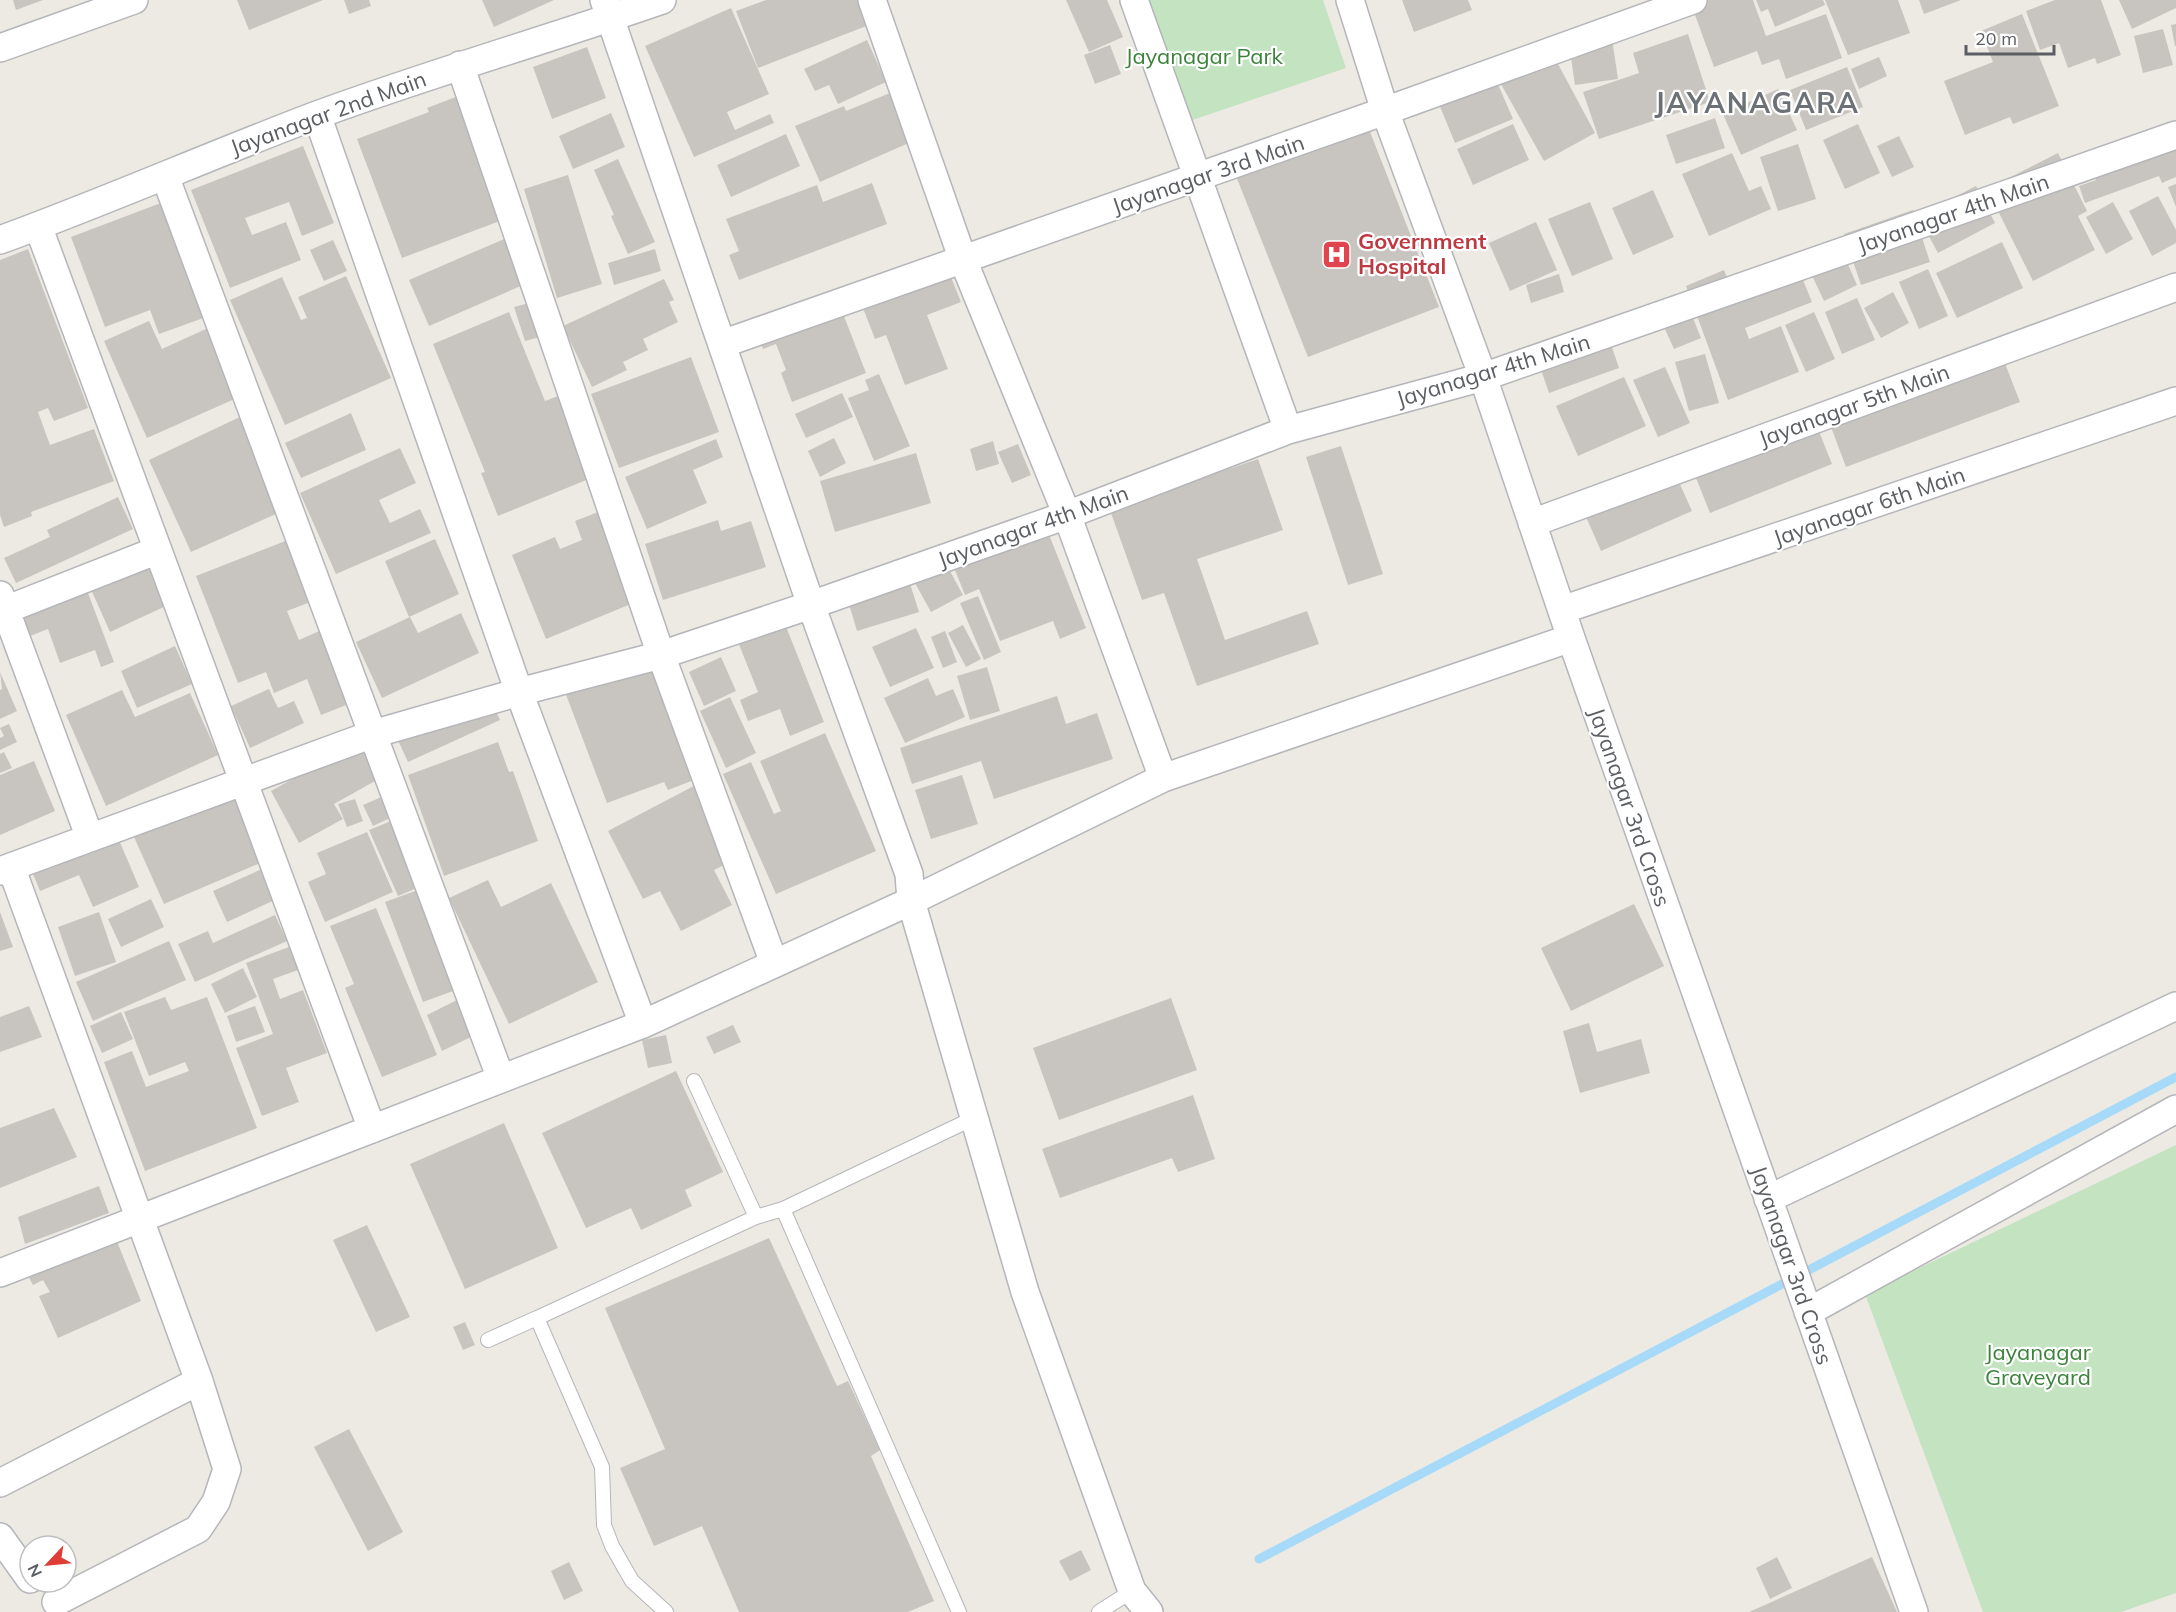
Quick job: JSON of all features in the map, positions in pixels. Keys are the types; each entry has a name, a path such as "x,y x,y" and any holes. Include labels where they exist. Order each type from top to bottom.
{"street":[{"path":"0,48 134,0"},
{"name":"Jayanagar 2nd Main","path":"0,240 317,115 460,65 607,9 662,0"},
{"path":"872,0 963,260 1067,515 1163,777"},
{"path":"1134,0 1288,430"},
{"name":"Jayanagar 3rd Cross","path":"1350,0 1385,111 1483,377 1571,638 1914,1612"},
{"name":"Jayanagar 3rd Main","path":"722,344 1693,0"},
{"path":"607,9 811,605 909,874 910,901 1025,1292 1141,1602"},
{"path":"460,65 661,655 774,963"},
{"path":"317,115 519,692 643,1024"},
{"name":"Jayanagar 4th Main","path":"6,869 373,734 519,692 661,655 1067,515 1288,430 1483,377 2176,135"},
{"path":"165,176 501,1079"},
{"path":"38,226 372,1129"},
{"name":"Jayanagar 5th Main","path":"1532,523 2176,287"},
{"name":"Jayanagar 6th Main","path":"1562,610 2176,401"},
{"path":"90,838 2,605 158,550"},
{"path":"0,1273 643,1024 910,901 1163,777 1571,638"},
{"path":"6,869 199,1381 227,1469 216,1502 198,1529 59,1607 42,1594"},
{"path":"1768,1199 2176,1006"},
{"path":"1808,1312 2176,1109"},
{"path":"0,1483 199,1381"},
{"path":"0,1537 18,1563"}],"lane":[{"path":"694,1081 756,1218"},
{"path":"488,1340 756,1218 783,1209 974,1118"},
{"path":"783,1209 959,1612"},
{"path":"537,1318 602,1467 604,1525 612,1546 632,1581 666,1612"},
{"path":"1099,1612 1141,1602"}],"green space":[{"name":"Jayanagar Park","path":"1123,0 1323,0 1346,68 1169,128"},
{"name":"Jayanagar Graveyard","path":"2176,1145 2176,1593 2121,1612 1983,1612 1865,1294"}],"building":[{"path":"13,0 43,0 16,10"},
{"path":"237,0 323,0 249,30"},
{"path":"344,0 369,0 371,6 349,14"},
{"path":"482,0 554,0 494,27"},
{"path":"766,0 865,0 874,23 758,68 736,11"},
{"path":"1066,0 1107,0 1123,37 1089,52"},
{"path":"1402,0 1468,0 1472,10 1414,32"},
{"path":"1702,0 1753,0 1766,36 1826,14 1842,58 1786,79 1779,59 1762,65 1757,51 1714,67 1691,4"},
{"path":"1756,0 1823,0 1825,5 1775,27 1768,9 1761,12"},
{"path":"1825,0 1898,0 1910,33 1848,55"},
{"path":"1919,0 1961,0 1924,14"},
{"path":"2055,0 2101,0 2121,55 2097,64 2095,58 2068,68 2059,43 2040,50 2026,11"},
{"path":"2119,0 2176,0 2176,8 2132,29"},
{"path":"731,8 769,94 727,112 735,130 770,114 774,123 694,157 645,46"},
{"path":"2022,14 2059,106 2013,124 2010,117 1965,135 1944,81 1993,62 1981,31"},
{"path":"2176,24 2176,46 2175,46 2171,25"},
{"path":"2163,29 2173,65 2143,73 2134,36"},
{"path":"1611,32 1618,79 1575,85 1568,38"},
{"path":"1688,34 1710,102 1599,139 1583,92 1639,73 1633,53"},
{"path":"867,40 886,82 838,104 829,85 815,91 804,69"},
{"path":"1110,45 1121,74 1095,84 1084,55"},
{"path":"587,47 606,98 552,119 533,67"},
{"path":"1550,49 1595,133 1544,161 1497,77"},
{"path":"1879,57 1887,76 1859,89 1851,69"},
{"path":"1847,67 1863,107 1806,130 1790,90"},
{"path":"1491,68 1513,119 1455,143 1434,92"},
{"path":"1778,89 1797,130 1741,155 1723,114"},
{"path":"890,93 911,142 820,182 795,126 844,106 846,111"},
{"path":"461,95 505,219 402,258 357,139 429,112 427,108"},
{"path":"1361,109 1439,307 1308,357 1230,161"},
{"path":"611,113 625,147 573,169 559,136"},
{"path":"1715,118 1725,148 1676,164 1666,135"},
{"path":"2176,121 2176,177 2162,183 2159,176 2085,203 2079,186 2096,180 2087,155"},
{"path":"1513,124 1529,160 1473,185 1457,149"},
{"path":"1858,124 1880,173 1845,189 1823,140"},
{"path":"786,134 800,166 731,197 717,165"},
{"path":"1899,136 1914,167 1892,177 1877,146"},
{"path":"1798,144 1816,199 1778,211 1760,157"},
{"path":"303,146 334,223 302,236 289,202 245,218 252,235 286,222 301,260 230,288 191,190"},
{"path":"1732,153 1749,191 1761,186 1771,209 1709,236 1682,174"},
{"path":"2058,153 2087,211 2078,216 2095,250 2033,281 1987,189"},
{"path":"618,159 655,242 628,254 594,170"},
{"path":"568,175 602,284 557,298 524,189"},
{"path":"872,183 887,224 739,280 729,255 739,251 726,219 817,185 823,202"},
{"path":"2176,184 2176,207 2168,187"},
{"path":"1976,186 1995,223 1938,253 1918,216"},
{"path":"1653,190 1674,237 1633,255 1612,208"},
{"path":"2158,196 2176,230 2176,243 2152,256 2129,211"},
{"path":"166,201 209,316 159,334 150,310 105,327 71,237"},
{"path":"1590,202 1613,259 1572,276 1548,219"},
{"path":"2113,202 2133,239 2106,254 2086,217"},
{"path":"1913,210 1930,262 1861,285 1844,234"},
{"path":"1536,222 1557,270 1510,291 1489,243"},
{"path":"511,236 530,282 429,326 409,280"},
{"path":"333,240 347,271 324,281 310,250"},
{"path":"2002,242 2023,288 1957,318 1936,273"},
{"path":"28,249 88,408 54,421 48,408 38,412 50,445 94,429 114,481 31,512 32,516 4,527 0,515 0,260"},
{"path":"655,249 661,271 614,285 608,263"},
{"path":"1843,253 1857,285 1824,301 1809,269"},
{"path":"943,257 961,302 927,315 948,369 905,385 886,335 875,339 856,290"},
{"path":"1795,260 1812,302 1745,328 1749,339 1781,326 1799,372 1728,400 1686,286 1724,270 1730,286"},
{"path":"1928,269 1948,316 1919,329 1899,282"},
{"path":"1559,274 1564,292 1531,303 1526,285"},
{"path":"346,276 391,378 285,425 230,300 282,277 301,320 307,318 298,297"},
{"path":"664,279 674,300 669,302 678,322 643,339 648,350 623,362 627,370 592,387 563,326"},
{"path":"1893,292 1909,323 1881,338 1864,308"},
{"path":"1683,293 1701,338 1674,349 1654,305"},
{"path":"837,298 866,373 792,402 781,373 786,370 776,344 763,349 755,329"},
{"path":"1857,298 1875,340 1842,354 1825,312"},
{"path":"533,302 544,336 525,341 514,307"},
{"path":"509,312 545,401 568,392 601,474 498,516 481,473 485,472 433,344"},
{"path":"1814,312 1835,359 1806,372 1785,325"},
{"path":"149,321 162,349 208,328 239,397 147,438 104,341"},
{"path":"1603,321 1619,368 1549,393 1533,346"},
{"path":"2001,353 2020,402 1846,467 1825,411"},
{"path":"1705,354 1719,403 1689,411 1675,362"},
{"path":"691,357 719,432 619,468 591,394"},
{"path":"1665,367 1690,423 1658,437 1633,380"},
{"path":"879,374 910,446 874,461 848,398 869,390 865,380"},
{"path":"1624,377 1646,426 1578,456 1556,406"},
{"path":"842,393 853,417 806,438 795,414"},
{"path":"1810,409 1832,464 1710,513 1688,458"},
{"path":"351,413 366,450 301,478 285,443"},
{"path":"244,415 287,509 191,552 149,460"},
{"path":"834,438 846,463 820,477 808,451"},
{"path":"716,439 723,457 693,470 707,503 647,529 625,477"},
{"path":"993,441 999,464 976,471 970,449"},
{"path":"1018,444 1031,475 1012,483 998,452"},
{"path":"1341,446 1383,574 1348,585 1306,457"},
{"path":"400,448 416,483 379,500 390,523 420,509 431,533 336,574 300,493"},
{"path":"916,453 931,503 835,532 820,481"},
{"path":"1258,459 1283,530 1197,559 1225,640 1307,611 1319,644 1197,686 1164,593 1142,600 1105,496 1164,491"},
{"path":"1669,460 1692,511 1601,551 1579,501"},
{"path":"118,497 133,529 16,583 4,558 50,537 47,530"},
{"path":"606,509 643,599 546,639 512,555 555,537 560,549 582,540 575,521"},
{"path":"1040,512 1086,628 1060,639 1053,621 1000,641 979,589 965,595 947,550"},
{"path":"718,520 721,531 751,521 766,567 663,600 645,544"},
{"path":"435,539 459,594 409,617 385,561"},
{"path":"288,540 313,601 287,611 299,640 324,629 354,702 321,715 307,679 274,693 266,672 238,683 196,576"},
{"path":"937,547 963,595 931,612 905,565"},
{"path":"148,560 168,605 110,632 90,587"},
{"path":"905,568 919,612 857,631 844,587"},
{"path":"88,593 114,662 101,667 95,650 60,663 48,629 30,636 23,616"},
{"path":"978,596 1001,652 984,660 960,603"},
{"path":"777,604 824,722 790,736 780,709 748,721 740,700 758,692 730,622"},
{"path":"461,613 479,653 382,698 356,642 410,617 418,633"},
{"path":"963,625 981,659 966,667 948,633"},
{"path":"916,628 934,668 890,687 872,647"},
{"path":"945,631 957,662 943,668 931,637"},
{"path":"175,646 192,684 137,708 121,671"},
{"path":"659,648 707,775 668,790 664,782 607,803 562,684"},
{"path":"721,657 736,691 704,706 689,672"},
{"path":"987,667 1000,711 970,720 957,676"},
{"path":"0,672 17,711 0,719 0,690 2,689"},
{"path":"928,678 936,696 953,689 965,717 905,743 884,698"},
{"path":"269,689 278,708 294,701 304,723 250,748 231,706"},
{"path":"122,690 135,717 190,693 218,755 106,806 66,715"},
{"path":"488,694 500,720 408,762 396,736"},
{"path":"1057,696 1066,724 1097,713 1113,759 994,799 981,761 912,784 900,748"},
{"path":"730,697 756,753 726,768 700,711"},
{"path":"9,724 17,742 0,750 0,738 4,736 0,728"},
{"path":"825,733 876,851 776,894 723,774 751,762 774,814 781,811 760,761"},
{"path":"370,736 391,772 334,804 343,819 299,843 271,791"},
{"path":"498,742 509,772 513,771 538,841 444,876 408,775"},
{"path":"4,752 12,768 0,773 0,754"},
{"path":"34,761 55,811 0,835 0,775"},
{"path":"962,775 978,824 931,839 915,790"},
{"path":"709,778 748,853 714,870 732,905 681,931 660,891 643,899 608,831"},
{"path":"235,793 265,861 164,904 134,837"},
{"path":"391,793 401,813 373,826 363,805"},
{"path":"355,799 363,821 347,827 338,804"},
{"path":"396,819 424,885 398,896 369,830"},
{"path":"367,832 393,892 325,922 308,882 326,874 317,853"},
{"path":"116,833 139,887 93,907 79,875 40,891 31,869"},
{"path":"262,869 277,899 227,922 213,891"},
{"path":"488,880 501,907 551,883 598,982 509,1024 449,898"},
{"path":"426,887 464,987 423,1002 385,902"},
{"path":"151,899 164,927 121,947 108,919"},
{"path":"1634,904 1664,966 1571,1011 1541,948"},
{"path":"376,908 437,1055 382,1077 345,988 354,984 330,926"},
{"path":"0,912 13,947 0,951"},
{"path":"99,912 116,962 75,976 58,927"},
{"path":"275,915 287,941 195,982 178,944 208,931 213,943"},
{"path":"169,941 186,980 93,1021 76,982"},
{"path":"289,947 298,970 273,979 280,999 303,990 327,1053 286,1068 299,1102 262,1116 236,1048 273,1034 246,963"},
{"path":"243,968 257,997 225,1013 211,984"},
{"path":"165,997 171,1010 207,997 257,1128 145,1171 104,1062 132,1051 146,1087 189,1071 185,1062 149,1076 124,1012"},
{"path":"463,997 479,1033 442,1051 427,1015"},
{"path":"1171,998 1197,1070 1059,1120 1033,1048"},
{"path":"29,1006 42,1037 0,1052 0,1017"},
{"path":"255,1006 265,1032 236,1042 227,1016"},
{"path":"121,1012 133,1039 102,1053 90,1026"},
{"path":"1589,1023 1597,1052 1641,1039 1650,1073 1580,1093 1563,1031"},
{"path":"733,1025 741,1042 714,1054 706,1037"},
{"path":"666,1035 672,1063 648,1068 642,1040"},
{"path":"676,1071 723,1172 685,1190 692,1206 641,1230 631,1208 586,1228 542,1133"},
{"path":"1193,1095 1215,1159 1178,1172 1172,1158 1060,1198 1042,1149"},
{"path":"54,1108 77,1157 0,1188 0,1128"},
{"path":"504,1123 558,1248 465,1289 410,1164"},
{"path":"99,1186 109,1213 25,1244 18,1217"},
{"path":"367,1225 410,1317 376,1332 333,1240"},
{"path":"114,1234 141,1301 58,1338 39,1296 50,1292 43,1280 33,1285 26,1272"},
{"path":"769,1238 837,1386 848,1381 880,1450 871,1456 934,1601 908,1612 739,1612 702,1526 654,1546 620,1468 665,1449 605,1308"},
{"path":"465,1322 475,1345 463,1350 453,1327"},
{"path":"349,1429 403,1532 368,1551 314,1447"},
{"path":"1081,1550 1091,1570 1070,1581 1059,1561"},
{"path":"1777,1557 1792,1588 1770,1599 1756,1568"},
{"path":"1872,1557 1897,1612 1749,1612"},
{"path":"569,1562 583,1591 564,1600 551,1571"}],"waterway":[{"path":"1259,1559 2176,1077"}],"place":[{"name":"Government Hospital","path":"1337,254"}],"district":[{"name":"JAYANAGARA","path":"1757,102"}]}
